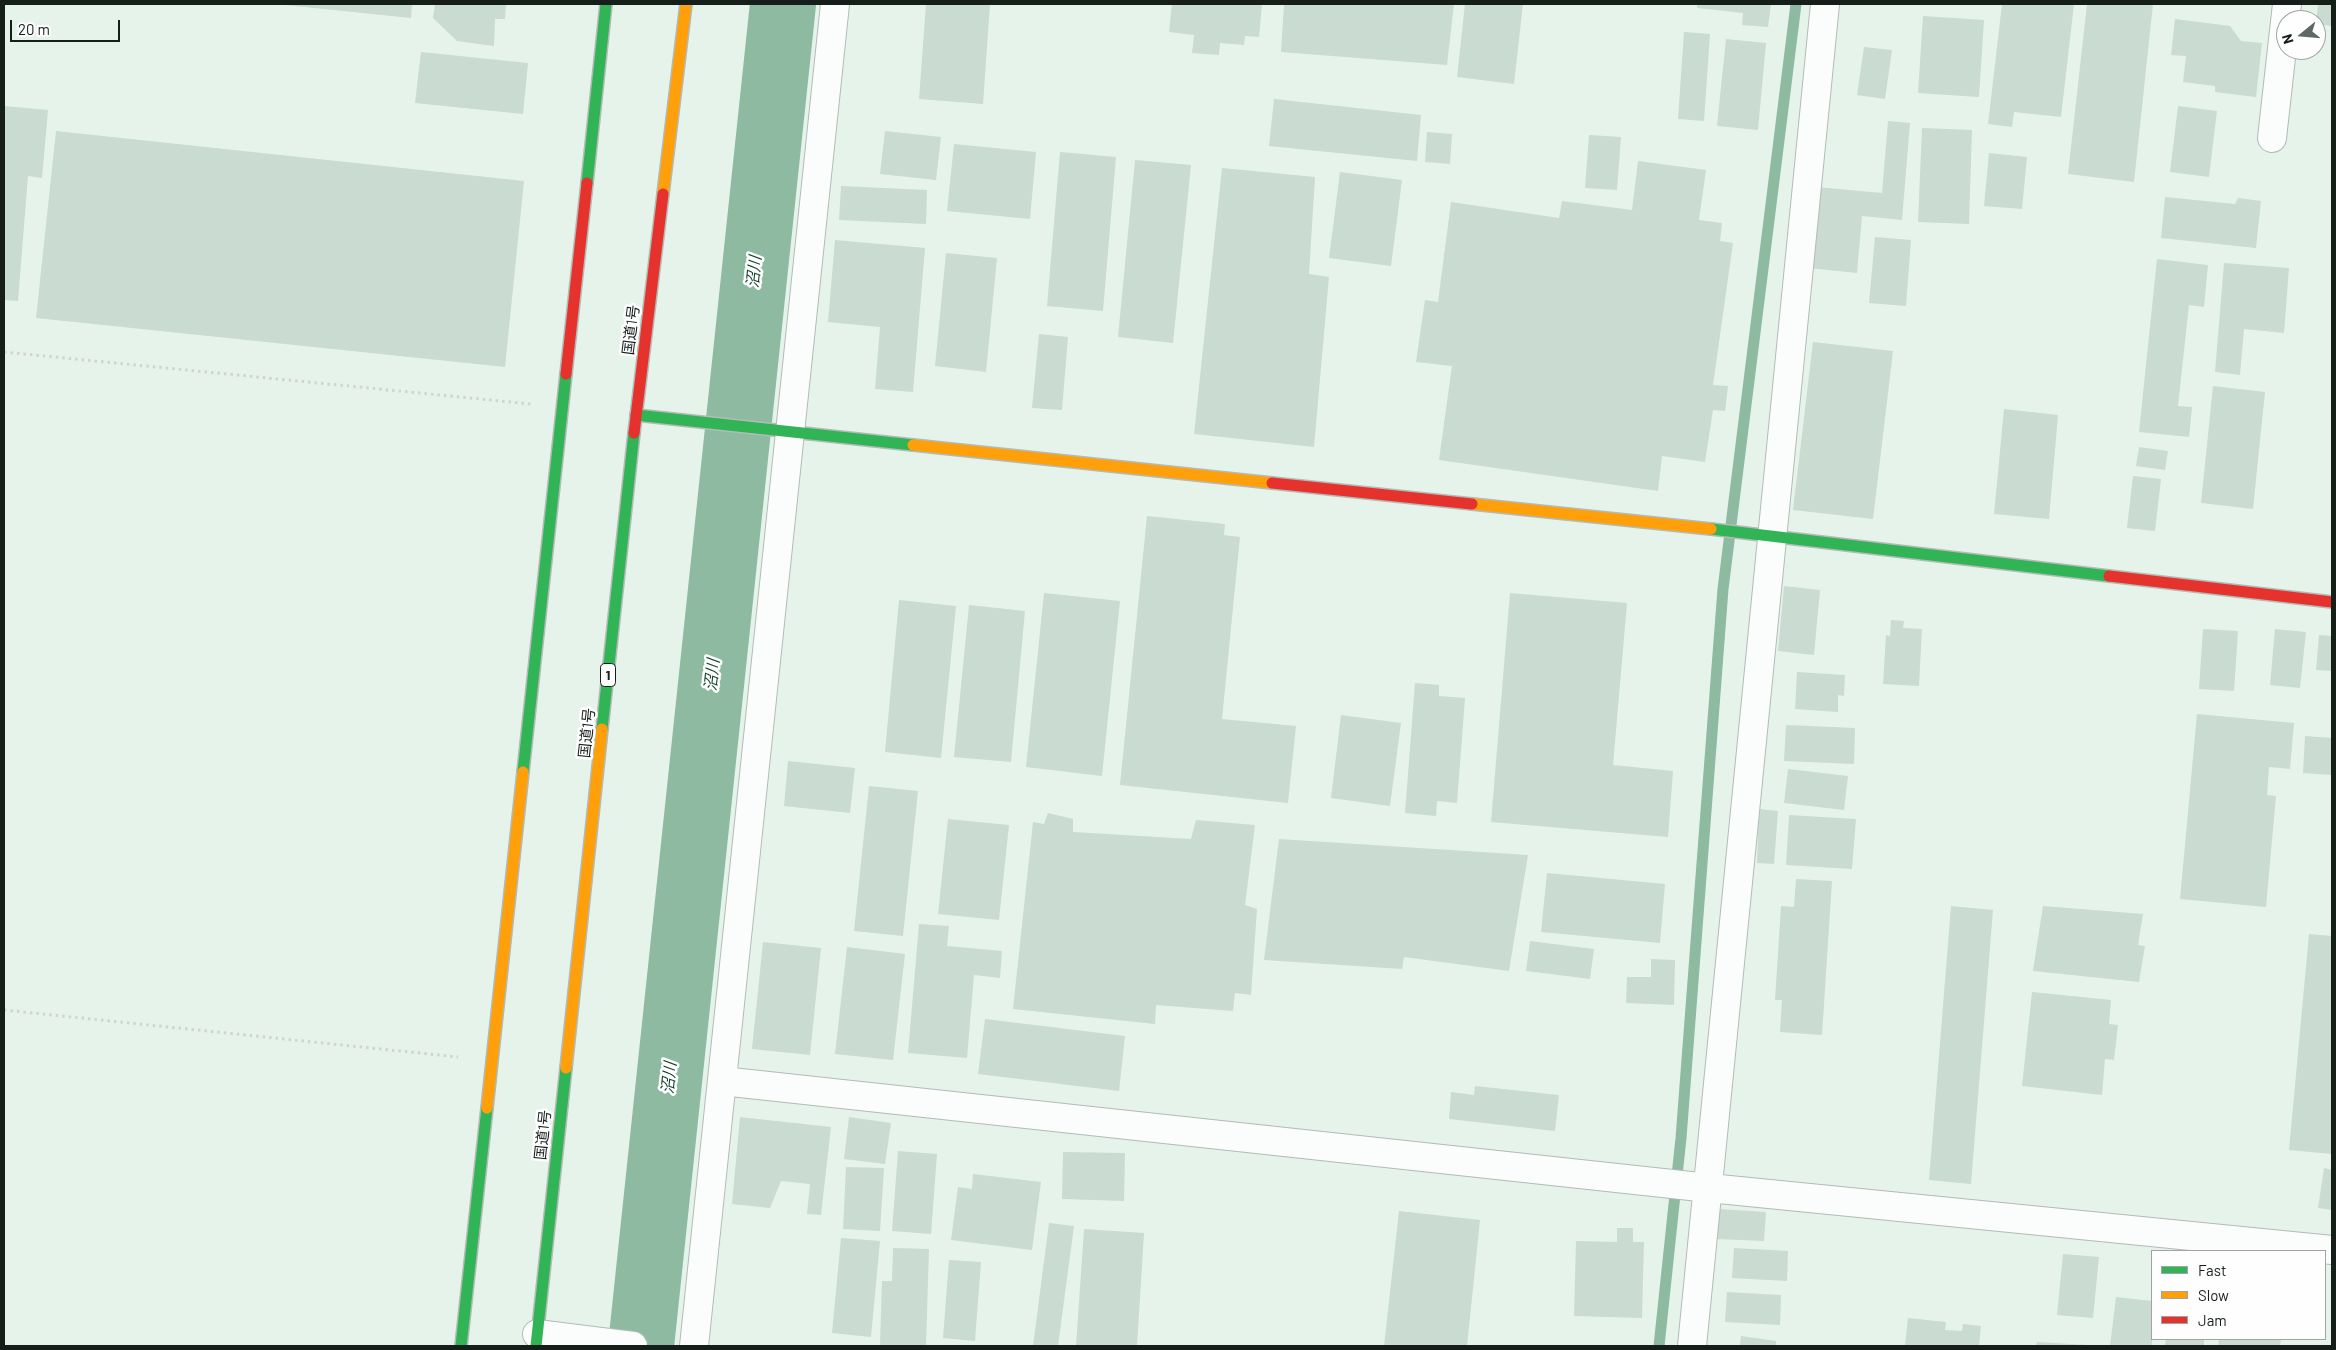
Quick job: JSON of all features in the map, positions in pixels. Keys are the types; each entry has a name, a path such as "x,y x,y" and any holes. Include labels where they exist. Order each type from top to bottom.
{"main road":[{"path":"462,1346 561,407 606,4"},
{"name":"国道1号","path":"536,1340 636,415 686,4"},
{"path":"636,415 1772,536 2332,602"}],"street":[{"path":"694,1346 722,1082 781,431 836,4"},
{"path":"1692,1346 1825,4"},
{"path":"2272,138 2287,4"},
{"path":"722,1082 1708,1188 2332,1250"},
{"path":"536,1340 593,1342 633,1346"}],"path":[{"path":"4,352 561,407"},
{"path":"4,1010 492,1060"}],"building":[{"path":"275,4 412,4 411,18"},
{"path":"435,4 506,4 505,19 495,19 494,46 457,41 433,18"},
{"path":"926,4 990,4 983,104 919,99"},
{"path":"1172,4 1262,4 1259,37 1245,36 1244,45 1220,43 1219,55 1192,53 1194,35 1169,32"},
{"path":"1284,4 1454,4 1447,65 1281,52"},
{"path":"1465,4 1523,4 1514,84 1457,77"},
{"path":"1697,4 1771,4 1768,27 1742,25 1743,13 1697,8"},
{"path":"2002,4 2074,4 2061,117 2014,112 2012,127 1988,124"},
{"path":"2087,4 2153,4 2134,182 2068,174"},
{"path":"2318,4 2332,4 2332,26 2326,25 2326,10 2317,10"},
{"path":"1923,16 1984,20 1979,97 1918,93"},
{"path":"2175,19 2230,26 2241,41 2262,43 2256,97 2215,92 2215,86 2183,82 2186,56 2171,55"},
{"path":"1684,32 1710,34 1704,121 1678,119"},
{"path":"1726,39 1766,43 1758,130 1717,126"},
{"path":"1864,47 1892,50 1885,99 1857,95"},
{"path":"421,52 528,63 523,114 415,103"},
{"path":"1274,99 1421,115 1417,161 1269,146"},
{"path":"4,106 48,110 42,178 28,176 18,301 4,300"},
{"path":"2178,106 2217,111 2209,177 2170,172"},
{"path":"1888,121 1910,123 1902,220 1862,216 1857,273 1809,268 1816,187 1882,193"},
{"path":"1922,128 1972,130 1969,224 1918,222"},
{"path":"56,131 524,181 505,367 36,318"},
{"path":"885,131 941,137 936,180 880,174"},
{"path":"1427,132 1452,134 1450,164 1425,162"},
{"path":"1589,135 1621,137 1617,190 1585,188"},
{"path":"954,144 1036,152 1030,219 947,211"},
{"path":"1060,152 1116,157 1103,311 1047,306"},
{"path":"1989,153 2027,157 2022,209 1984,206"},
{"path":"1135,160 1191,165 1173,343 1118,337"},
{"path":"1638,161 1706,170 1699,220 1722,223 1720,241 1733,243 1713,385 1728,386 1725,411 1713,410 1705,462 1662,456 1658,491 1439,460 1452,366 1416,362 1425,300 1438,302 1451,202 1559,218 1562,201 1632,210"},
{"path":"1222,168 1315,177 1309,274 1329,277 1314,447 1194,434"},
{"path":"1340,172 1402,180 1391,266 1329,258"},
{"path":"841,186 927,190 926,224 839,220"},
{"path":"2165,197 2235,204 2238,198 2261,201 2256,248 2161,238"},
{"path":"1875,237 1911,240 1906,306 1869,303"},
{"path":"835,240 925,248 913,392 875,389 880,327 828,322"},
{"path":"946,253 997,258 986,372 935,366"},
{"path":"2157,259 2208,265 2204,307 2189,305 2178,406 2192,407 2189,437 2139,432"},
{"path":"2224,263 2289,268 2284,333 2244,329 2240,375 2215,372"},
{"path":"1039,334 1068,337 1062,410 1032,408"},
{"path":"1813,342 1893,351 1873,519 1793,510"},
{"path":"2213,386 2265,392 2253,509 2201,503"},
{"path":"2004,409 2058,415 2049,519 1994,514"},
{"path":"2139,447 2168,451 2165,470 2136,466"},
{"path":"2133,476 2161,479 2155,531 2127,528"},
{"path":"1147,516 1225,524 1224,535 1240,537 1222,719 1296,726 1288,803 1120,785"},
{"path":"1784,586 1820,590 1814,655 1778,651"},
{"path":"1044,593 1120,601 1102,776 1026,767"},
{"path":"1510,593 1627,603 1613,765 1673,771 1668,837 1491,822"},
{"path":"899,600 956,606 941,758 885,752"},
{"path":"969,605 1025,611 1011,762 954,757"},
{"path":"1891,620 1904,621 1903,628 1922,629 1919,686 1883,684 1886,635 1890,636"},
{"path":"2203,629 2238,631 2234,691 2199,689"},
{"path":"2275,629 2306,632 2300,688 2270,685"},
{"path":"2319,635 2332,636 2332,671 2316,670"},
{"path":"1797,672 1845,675 1844,696 1838,695 1838,712 1795,709"},
{"path":"1415,683 1439,685 1439,696 1465,698 1457,803 1437,801 1436,816 1405,813"},
{"path":"2197,714 2294,723 2290,769 2269,767 2267,795 2276,796 2266,907 2180,899"},
{"path":"1341,715 1401,723 1390,806 1331,798"},
{"path":"1786,725 1855,728 1854,764 1784,761"},
{"path":"2305,736 2332,738 2332,775 2303,773"},
{"path":"788,761 855,768 850,813 784,806"},
{"path":"1788,769 1848,776 1844,810 1784,803"},
{"path":"869,786 918,791 903,936 854,931"},
{"path":"1759,809 1778,811 1774,864 1757,863"},
{"path":"1048,813 1073,819 1073,832 1191,839 1196,820 1255,825 1245,905 1257,909 1251,995 1235,993 1233,1011 1156,1005 1155,1024 1013,1009 1033,822 1044,824"},
{"path":"1789,815 1856,819 1852,869 1786,865"},
{"path":"948,819 1009,825 999,920 938,914"},
{"path":"1279,839 1528,855 1509,971 1404,957 1402,969 1264,960"},
{"path":"1547,873 1665,884 1660,943 1541,932"},
{"path":"1796,879 1832,881 1822,1035 1780,1032 1782,1000 1775,1000 1781,906 1794,907"},
{"path":"1951,906 1993,910 1971,1184 1929,1180"},
{"path":"2043,906 2143,914 2138,945 2145,946 2139,982 2033,971"},
{"path":"919,924 949,926 947,946 1002,951 1000,978 974,975 967,1058 908,1053"},
{"path":"2309,934 2332,936 2332,1154 2289,1150"},
{"path":"1530,941 1594,949 1590,979 1526,971"},
{"path":"763,942 821,948 810,1055 752,1049"},
{"path":"847,947 905,954 893,1060 835,1054"},
{"path":"1651,959 1675,960 1674,1005 1626,1003 1627,977 1651,977"},
{"path":"2032,992 2111,1000 2109,1024 2118,1025 2114,1060 2105,1059 2102,1095 2022,1086"},
{"path":"985,1019 1125,1036 1119,1091 978,1074"},
{"path":"1475,1086 1559,1095 1555,1131 1449,1119 1451,1092 1474,1095"},
{"path":"740,1117 831,1127 821,1215 807,1214 810,1184 781,1181 770,1208 732,1204"},
{"path":"849,1117 891,1123 885,1164 844,1159"},
{"path":"898,1151 937,1154 931,1234 892,1231"},
{"path":"1063,1152 1125,1153 1124,1201 1062,1199"},
{"path":"846,1167 884,1168 880,1231 843,1229"},
{"path":"2324,1168 2332,1170 2332,1210 2318,1208"},
{"path":"973,1174 1041,1182 1032,1250 951,1240 958,1187 972,1189"},
{"path":"1718,1209 1766,1212 1764,1241 1717,1239"},
{"path":"1399,1211 1480,1220 1467,1346 1384,1346"},
{"path":"1049,1223 1074,1226 1058,1346 1033,1346"},
{"path":"1617,1228 1633,1228 1633,1242 1644,1242 1642,1318 1574,1316 1576,1241 1617,1242"},
{"path":"1084,1229 1144,1233 1137,1346 1076,1346"},
{"path":"841,1238 880,1241 871,1337 832,1333"},
{"path":"893,1248 929,1249 926,1346 880,1345 882,1281 892,1281"},
{"path":"1734,1248 1788,1251 1787,1281 1732,1278"},
{"path":"2063,1254 2099,1257 2093,1318 2057,1315"},
{"path":"949,1260 981,1262 975,1341 943,1338"},
{"path":"1727,1292 1781,1295 1780,1325 1725,1322"},
{"path":"2116,1297 2151,1301 2152,1346 2110,1346"},
{"path":"1908,1318 1946,1322 1945,1330 1962,1331 1963,1324 1981,1326 1979,1346 1905,1346"},
{"path":"1741,1336 1776,1341 1776,1346 1740,1346"},
{"path":"2166,1340 2204,1340 2204,1346 2165,1346"},
{"path":"2219,1340 2281,1340 2280,1346 2218,1346"},
{"path":"2037,1342 2088,1345 2088,1346 2036,1346"}],"waterway":[{"name":"沼川","path":"641,1346 783,4"},
{"path":"1659,1346 1681,1138 1723,589 1796,4"}],"traffic: fast":[{"path":"587,183 606,4"},
{"path":"523,772 566,374"},
{"path":"636,415 913,445"},
{"path":"602,729 634,433"},
{"path":"1711,529 2109,576"},
{"path":"536,1346 566,1068"},
{"path":"461,1346 487,1108"}],"traffic: slow":[{"path":"663,194 686,4"},
{"path":"913,445 1272,483"},
{"path":"1472,504 1711,529"},
{"path":"566,1068 602,729"},
{"path":"487,1108 523,772"}],"traffic: jam":[{"path":"566,374 587,183"},
{"path":"634,433 663,194"},
{"path":"1272,483 1472,504"},
{"path":"2109,576 2332,602"}]}
